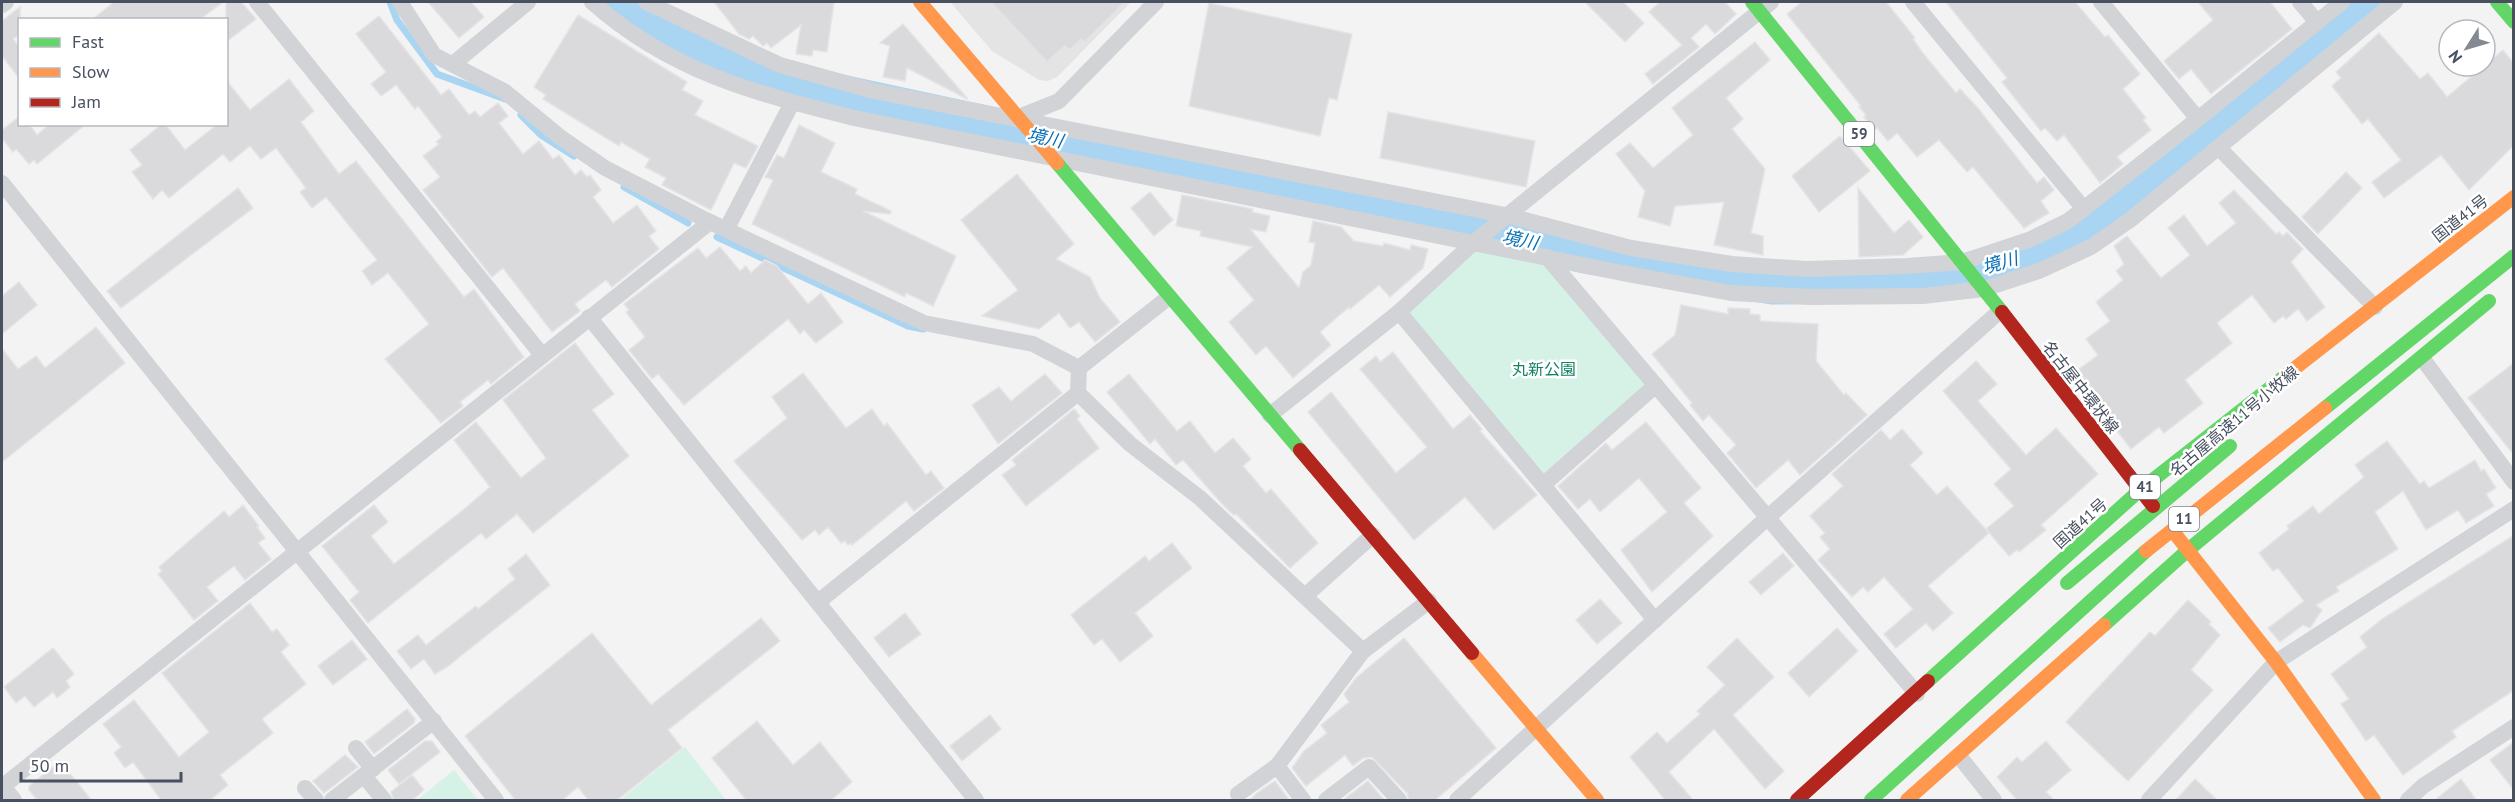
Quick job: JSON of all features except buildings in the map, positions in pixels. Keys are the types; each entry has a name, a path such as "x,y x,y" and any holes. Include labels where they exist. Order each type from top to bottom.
{"main road":[{"path":"920,2 1597,801"},
{"path":"2496,2 2514,22"},
{"name":"名古屋中環状線","path":"1761,4 2276,662 2374,801"},
{"path":"2514,191 2446,246 2408,298 2514,213"},
{"name":"国道41号","path":"1797,801 1923,701 2140,490 2382,313 2514,197"},
{"name":"11","path":"1871,801 2141,555 2514,256"},
{"path":"1907,801 2188,550 2422,358 2497,293 2462,318 2355,382"},
{"name":"名古屋高速11号小牧線","path":"2055,594 2244,434"},
{"path":"1815,801 1868,755"}],"street":[{"path":"2,5 6,2"},
{"path":"257,2 542,355"},
{"path":"400,2 434,55 504,91 560,137 605,168 710,222 727,228 924,323 1032,344 1079,368"},
{"path":"453,64 528,2"},
{"path":"592,2 620,26 694,70 792,103 854,118 1473,244 1547,256 1731,293 1812,297 1901,297 1980,285 2038,271 2091,247 2130,220 2395,2"},
{"path":"646,2 780,65 874,90 1509,216 1631,248 1732,264 1807,269 1964,264 2031,239 2084,209 2342,2"},
{"path":"1021,121 1059,101 1156,2"},
{"path":"1913,2 2084,209"},
{"path":"2101,2 2198,119"},
{"path":"2300,2 2317,22"},
{"path":"1270,416 1399,312 1473,244 1761,4"},
{"path":"727,228 792,103"},
{"path":"2219,148 2382,313"},
{"path":"2,183 496,801"},
{"path":"14,801 2,786 710,222"},
{"path":"1547,256 1923,701"},
{"path":"1169,297 1079,368 1078,393 1130,444 1200,498 1363,651"},
{"path":"1457,801 1767,518 2000,311"},
{"path":"1399,312 1655,620"},
{"path":"589,317 976,801"},
{"path":"2422,358 2514,482"},
{"path":"1542,485 1656,385"},
{"path":"818,602 1078,393"},
{"path":"2150,801 2276,662 2514,509"},
{"path":"1305,595 1373,535"},
{"path":"1238,794 1277,766 1363,651 1429,601"},
{"path":"332,801 434,721"},
{"path":"2408,801 2423,786 2514,727"},
{"path":"356,748 384,801"},
{"path":"1959,756 1994,801"},
{"path":"1277,766 1303,801"},
{"path":"1326,801 1369,767 1399,801"}],"shaded area":[{"path":"950,2 1131,2 1057,77 1048,81 1039,80 992,51"}],"green space":[{"name":"丸新公園","path":"1473,246 1547,259 1653,386 1542,482 1401,312"},
{"path":"685,747 726,800 620,800"},
{"path":"454,770 478,800 417,800"}],"waterway":[{"path":"390,2 397,20 437,74 505,99"},
{"name":"境川","path":"617,2 655,28 695,49 716,59 781,81 1585,254 1773,285 1885,284 1944,279 2038,252 2088,229 2366,2"},
{"path":"521,115 541,135 574,156"},
{"path":"624,187 688,223"},
{"path":"717,237 908,326 923,329"}],"traffic: fast":[{"path":"1752,2 2002,312"},
{"path":"2497,2 2514,22"},
{"path":"1057,163 1300,450"},
{"path":"2325,408 2514,256"},
{"path":"2104,625 2188,550 2489,301"},
{"path":"1928,681 2140,490 2285,376"},
{"path":"2067,583 2230,446"},
{"path":"1871,800 2146,551"}],"traffic: slow":[{"path":"920,2 1057,163"},
{"path":"2285,376 2514,197"},
{"path":"2146,551 2325,408"},
{"path":"2176,535 2276,662 2374,800"},
{"path":"1907,800 2104,625"},
{"path":"1472,653 1597,800"}],"traffic: jam":[{"path":"2002,312 2153,506"},
{"path":"1300,450 1472,653"},
{"path":"1797,800 1928,681"}]}
